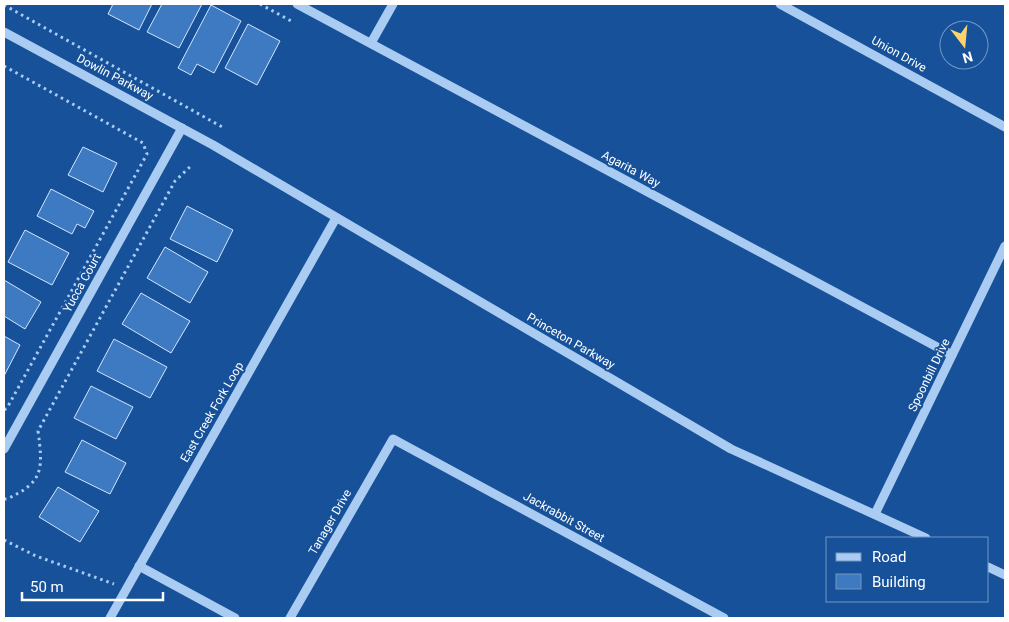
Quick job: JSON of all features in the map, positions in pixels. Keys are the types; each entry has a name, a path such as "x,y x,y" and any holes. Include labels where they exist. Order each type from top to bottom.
{"street":[{"name":"Agarita Way","path":"297,4 952,355"},
{"path":"371,43 393,4"},
{"name":"Union Drive","path":"780,4 1005,126"},
{"name":"Dowlin Parkway","path":"4,32 213,146"},
{"name":"Yucca Court","path":"4,449 182,128"},
{"name":"Princeton Parkway","path":"213,146 731,449 924,537"},
{"name":"East Creek Fork Loop","path":"110,618 336,218"},
{"name":"Spoonbill Drive","path":"875,514 1005,246"},
{"name":"Tanager Drive","path":"290,618 393,439"},
{"name":"Jackrabbit Street","path":"393,439 724,618"},
{"path":"139,566 235,618"},
{"path":"989,568 1005,576"}],"path":[{"path":"260,4 293,22"},
{"path":"4,5 224,128"},
{"path":"4,66 143,143 148,154 7,408 4,410"},
{"path":"4,499 27,489 35,480 39,471 40,458 38,431 175,181 192,164"},
{"path":"4,540 36,556 126,588"}],"building":[{"path":"113,4 152,4 139,30 108,14"},
{"path":"162,4 202,4 179,48 147,32"},
{"path":"211,5 241,21 214,73 197,64 191,75 178,68"},
{"path":"248,24 280,41 257,85 225,68"},
{"path":"83,147 117,163 103,192 68,175"},
{"path":"51,189 94,211 85,228 77,224 72,234 37,216"},
{"path":"187,206 233,230 217,262 170,239"},
{"path":"25,230 69,253 52,285 8,262"},
{"path":"165,247 208,272 190,303 147,278"},
{"path":"4,280 41,302 25,329 4,316"},
{"path":"141,293 190,321 171,353 122,324"},
{"path":"4,336 20,345 4,376"},
{"path":"114,339 167,367 150,398 97,371"},
{"path":"91,386 133,407 116,439 74,418"},
{"path":"82,440 126,463 110,494 65,472"},
{"path":"58,487 99,511 80,542 39,517"}]}
